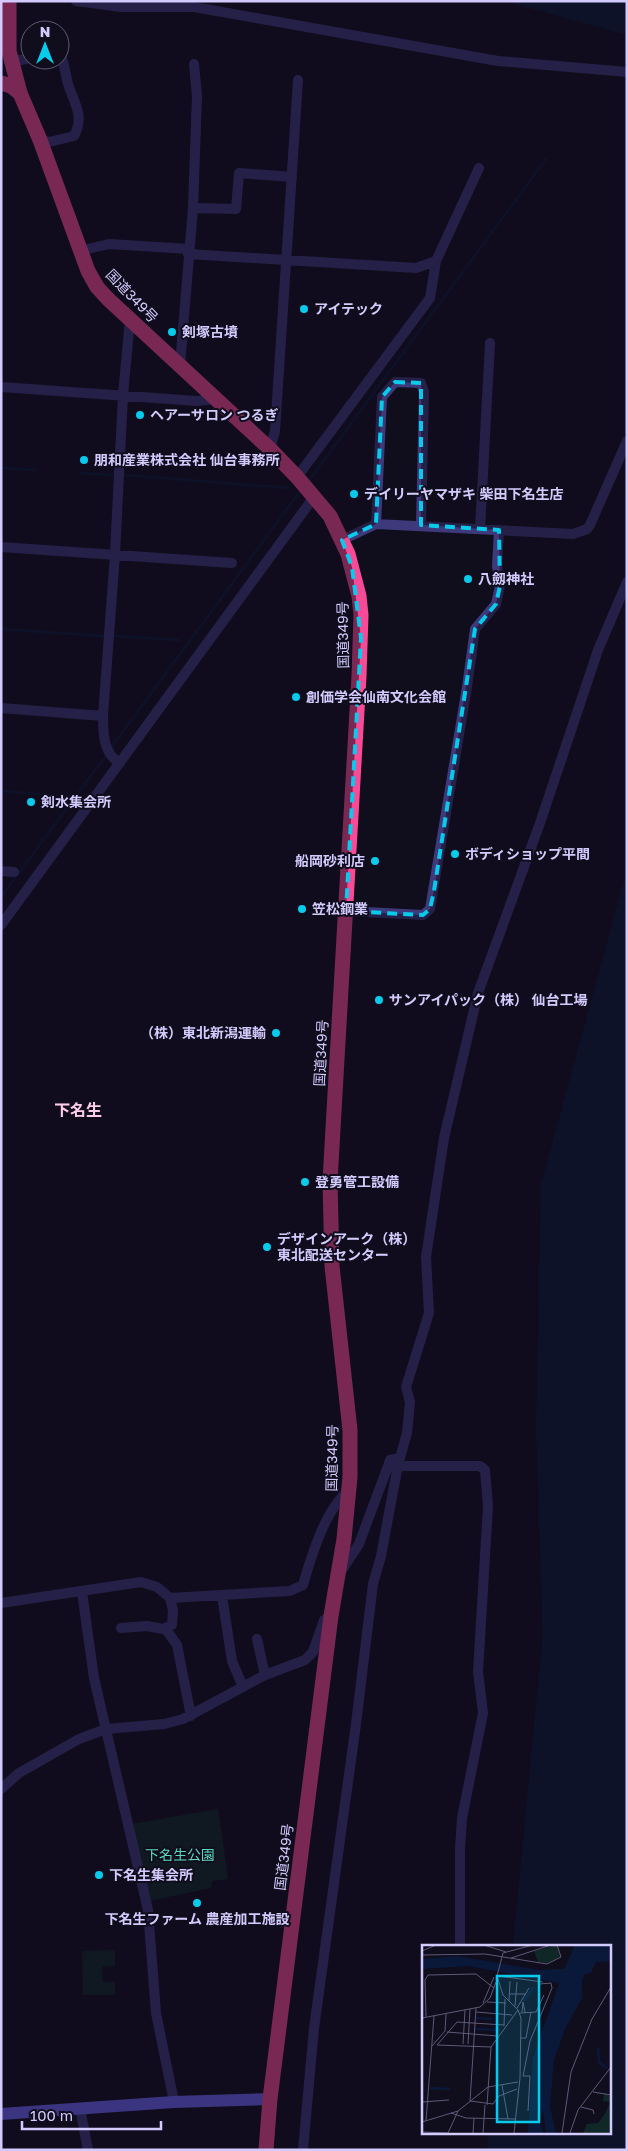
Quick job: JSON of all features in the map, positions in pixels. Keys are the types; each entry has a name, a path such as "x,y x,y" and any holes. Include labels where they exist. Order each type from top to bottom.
{"highway":[{"path":"1,23 7,1"},
{"name":"国道349号","path":"7,1 8,40 20,93 40,140 79,251 97,287 130,320 270,449 299,478 330,516 342,540 352,568 361,615 333,1118 330,1227 335,1305 350,1430 349,1490 331,1616 270,2099 266,2150"},
{"path":"1,83 11,86 20,93"}],"street":[{"path":"76,1 122,7 195,7 498,62 627,72"},
{"path":"12,62 20,60"},
{"path":"180,365 193,208 196,96 194,64"},
{"path":"40,140 49,142 74,136 80,121 76,99 68,85 67,70"},
{"path":"270,449 276,431 298,80"},
{"path":"299,478 430,298 436,262 479,168"},
{"path":"193,208 236,209 239,173 292,177"},
{"path":"79,251 109,244 286,261 416,268 436,262"},
{"path":"118,762 104,741 103,716 115,554 123,395 130,320"},
{"path":"480,529 490,343"},
{"path":"376,524 382,397 395,382 421,383 424,392 421,525"},
{"path":"1,387 196,401 217,399"},
{"path":"342,540 376,524 573,534 587,529 627,441"},
{"path":"1,925 313,495"},
{"path":"346,911 423,915 430,909 464,706 474,629 496,604 500,586 497,566 499,530"},
{"path":"1,547 232,563"},
{"path":"303,2150 314,2028 356,1724 373,1584 381,1556 393,1465 390,1460 400,1458 407,1433 410,1402 406,1386 429,1313 426,1257 444,1138 478,993 540,823 598,650 627,582"},
{"path":"1,708 103,716"},
{"path":"1,871 14,872"},
{"path":"338,1575 354,1555 393,1465"},
{"path":"393,1465 480,1466 487,1474 488,1506 478,1672 483,1713 461,1826 460,1945"},
{"path":"170,1598 290,1591 303,1585 313,1551 322,1532 342,1496 349,1490"},
{"path":"1,1603 141,1582 157,1587 170,1598 173,1610 172,1625 163,1630 147,1626 121,1628"},
{"path":"82,1592 94,1678 148,1910 156,2013 174,2102"},
{"path":"222,1596 232,1661 243,1687"},
{"path":"1,1789 19,1773 79,1739 106,1729 125,1725 164,1724 191,1716 265,1674 309,1657 313,1652 324,1620 331,1616"},
{"path":"165,1628 177,1644 191,1716"},
{"path":"257,1639 265,1674"},
{"path":"1,2114 174,2102 270,2099"},
{"path":"80,2108 88,2150"}],"highlighted area":[{"path":"395,382 421,383 421,525 499,530 500,586 496,604 475,629 434,891 430,909 423,915 346,911 361,638 352,567 342,540 376,524 382,397"}],"green space":[{"name":"下名生公園","path":"218,1809 228,1879 212,1881 211,1888 149,1901 131,1824"},
{"path":"115,1950 115,1966 102,1967 103,1982 115,1982 115,1995 83,1995 82,1951"}],"water":[{"path":"504,1 627,1 627,35 508,2"},
{"path":"627,870 627,2150 487,2150 489,2134 610,2134 610,1945 513,1945 543,1634 536,1428 541,1185"}],"waterway":[{"path":"308,482 546,159"},
{"path":"1,468 35,470"},
{"path":"81,473 113,475"},
{"path":"125,475 288,488"},
{"path":"110,749 301,490"},
{"path":"1,629 103,636"},
{"path":"113,636 179,640"},
{"path":"1,897 107,754"},
{"path":"1,791 76,797"}],"place":[{"name":"アイテック","path":"304,309"},
{"name":"剣塚古墳","path":"172,332"},
{"name":"ヘアーサロン つるぎ","path":"140,415"},
{"name":"朋和産業株式会社 仙台事務所","path":"84,460"},
{"name":"デイリーヤマザキ 柴田下名生店","path":"354,494"},
{"name":"八劔神社","path":"468,579"},
{"name":"創価学会仙南文化会館","path":"296,697"},
{"name":"剣水集会所","path":"31,802"},
{"name":"ボディショップ平間","path":"455,854"},
{"name":"船岡砂利店","path":"375,861"},
{"name":"笠松鋼業","path":"302,909"},
{"name":"サンアイパック（株） 仙台工場","path":"379,1000"},
{"name":"（株）東北新潟運輸","path":"276,1033"},
{"name":"登勇管工設備","path":"305,1182"},
{"name":"デザインアーク（株） 東北配送センター","path":"267,1247"},
{"name":"下名生集会所","path":"99,1875"},
{"name":"下名生ファーム 農産加工施設","path":"197,1903"}],"district":[{"name":"下名生","path":"78,1110"}]}
